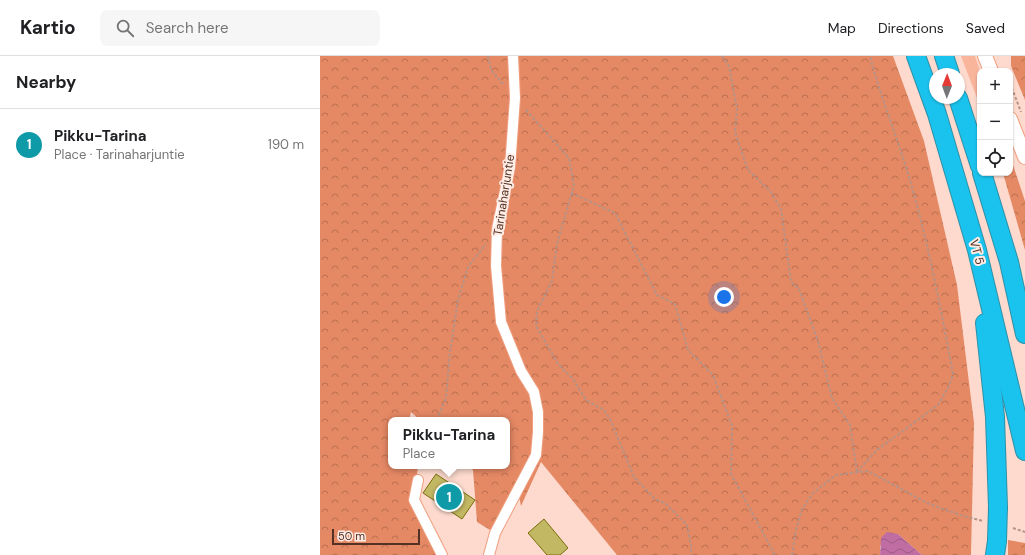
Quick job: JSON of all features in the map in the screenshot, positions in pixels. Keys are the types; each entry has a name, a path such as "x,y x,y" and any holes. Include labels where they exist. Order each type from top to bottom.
{"highway":[{"name":"VT 5","path":"916,56 937,114 978,250 1025,451"},
{"path":"944,56 948,68"},
{"path":"960,104 977,157"},
{"path":"983,176 1009,262 1025,334"},
{"path":"978,250 995,417 993,515 996,548"}],"main road":[{"path":"985,56 990,68"},
{"path":"1016,117 1025,157"}],"street":[{"name":"Tarinaharjuntie","path":"489,555 495,533 536,455 538,432 538,412 534,392 521,371 501,322 496,266 497,229 510,167 515,98 513,56"},
{"path":"418,480 414,500 442,555"}],"path":[{"path":"488,56 491,70 569,158 574,185 557,244 552,281 537,311 536,326 558,364 573,379 586,400 604,410 610,419 634,477 654,498 666,504 687,525 691,555"},
{"path":"722,56 729,66 737,109 735,132 748,170 771,192 781,209 791,282 799,289 818,341 832,398 850,425 857,472"},
{"path":"857,472 877,450 938,404 949,386 953,374 935,279 911,183 877,83 870,56"},
{"path":"1013,100 1016,117"},
{"path":"572,193 615,213 657,295 675,304 688,350 712,375 732,426 731,474 775,555"},
{"path":"437,417 446,398 450,352 458,300 468,267 497,229"},
{"path":"792,555 796,530 802,509 813,493 836,475 868,471 927,503 960,515 993,515"},
{"path":"1011,528 1025,532"}],"shaded area":[{"path":"961,56 975,56 979,68 977,68 977,98"}],"green space":[{"path":"320,56 893,56 924,141 957,285 974,423 971,555 922,555 898,534 880,546 880,555 617,555 541,462 521,506 518,491 495,533 477,522 472,469 510,469 510,417 417,417 411,412 410,417 388,417 388,469 418,469 414,500 442,555 320,555"},
{"path":"1011,56 1025,56 1025,100 1013,68 1011,66"},
{"path":"1013,165 1025,201 1025,250 1004,176 1013,176"},
{"path":"1008,540 1025,543 1025,555 1008,555"}],"water":[{"path":"887,532 898,534 922,555 880,555 881,538"}],"building":[{"path":"436,474 475,500 462,519 423,493"},
{"path":"544,519 568,548 560,555 547,555 528,533"}],"place":[{"name":"Pikku-Tarina","path":"449,497"}]}
